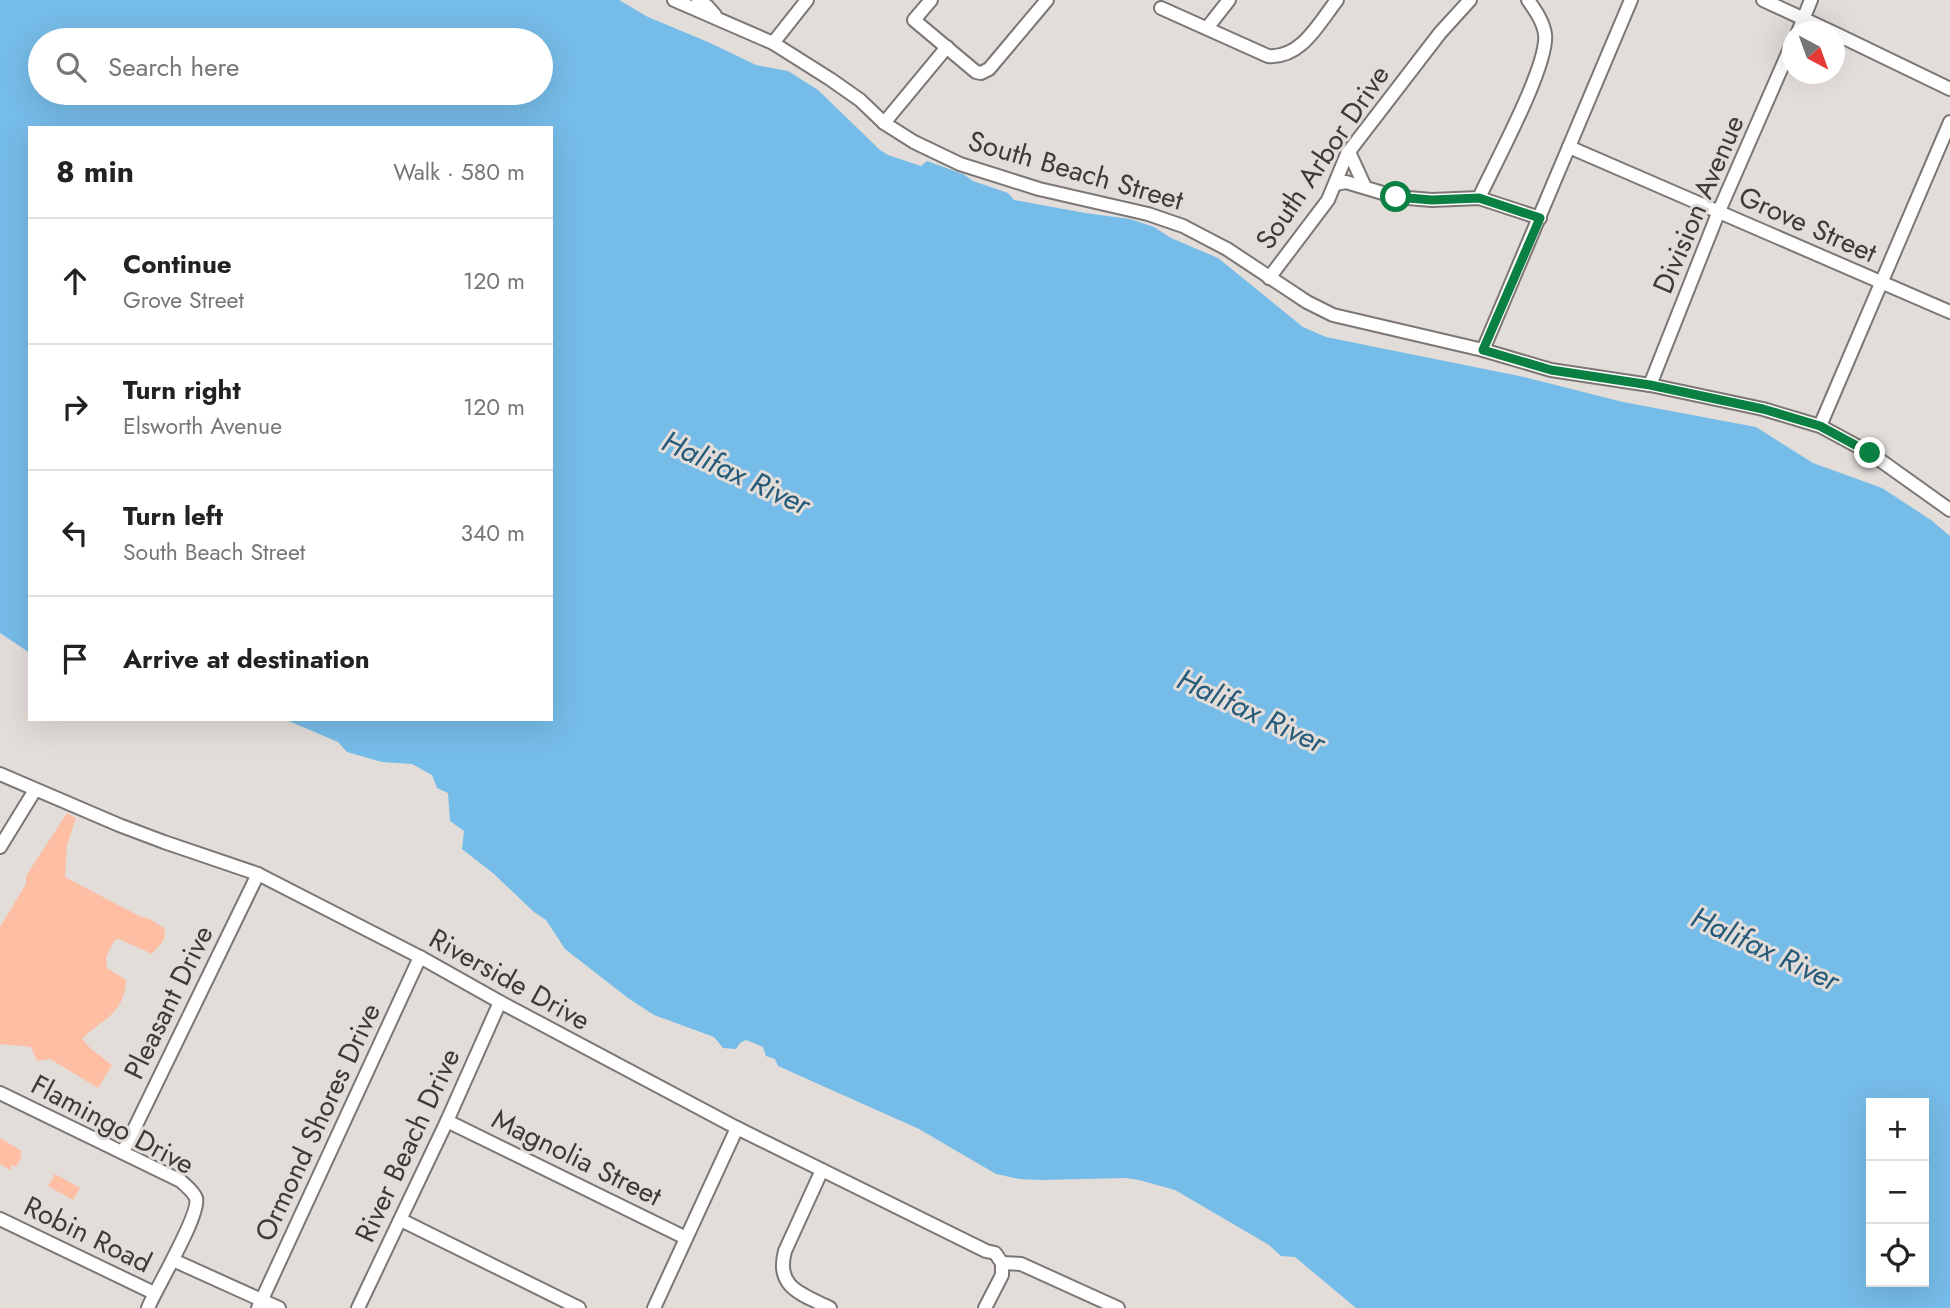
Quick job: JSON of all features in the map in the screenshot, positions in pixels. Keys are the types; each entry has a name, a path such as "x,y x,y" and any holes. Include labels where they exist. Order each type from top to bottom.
{"street":[{"name":"South Beach Street","path":"674,0 772,43 820,72 914,142 960,163 1039,189 1148,214 1183,226 1227,249 1307,302 1333,315 1483,350 1551,370 1650,385 1763,409 1820,426 1870,453 1950,510"},
{"path":"698,0 712,10 716,19"},
{"path":"772,43 807,0"},
{"path":"931,0 914,20 976,72 981,73 989,69 1047,0"},
{"path":"1207,28 1229,0"},
{"path":"1161,8 1268,55 1288,54 1302,44 1337,0"},
{"name":"South Arbor Drive","path":"1269,278 1328,200 1349,152 1440,33 1470,0"},
{"path":"1479,198 1544,52 1545,33 1528,0"},
{"path":"1483,350 1631,0"},
{"path":"1763,0 1810,21"},
{"path":"1803,21 1811,0"},
{"path":"1845,38 1950,89"},
{"path":"884,122 947,47"},
{"name":"Division Avenue","path":"1650,385 1719,212 1782,69"},
{"path":"1820,426 1950,122"},
{"name":"Grove Street","path":"1569,147 1950,312"},
{"path":"1349,152 1365,187"},
{"path":"1336,184 1346,182 1396,197 1432,200 1479,198 1540,218"},
{"name":"Riverside Drive","path":"0,774 153,838 258,874 420,957 737,1128 993,1259 1021,1264 1118,1308"},
{"path":"0,847 35,790"},
{"name":"Pleasant Drive","path":"123,1152 258,874"},
{"name":"Ormond Shores Drive","path":"260,1304 420,957"},
{"name":"River Beach Drive","path":"358,1308 500,1002"},
{"name":"Flamingo Drive","path":"0,1093 181,1181 195,1197 196,1204 173,1259"},
{"name":"Magnolia Street","path":"447,1121 686,1238"},
{"path":"654,1308 737,1128"},
{"path":"822,1170 781,1265 783,1275 799,1293 830,1308"},
{"name":"Robin Road","path":"0,1219 154,1293"},
{"path":"401,1220 579,1308"},
{"path":"148,1308 173,1259 260,1304 279,1308"},
{"path":"985,1308 1002,1275 993,1259"}],"shaded area":[{"path":"67,813 76,818 67,845 65,877 165,929 164,940 152,954 119,939 114,941 106,957 107,968 126,980 117,1009 82,1039 112,1065 98,1088 50,1059 37,1061 31,1047 0,1044 0,927 26,884 26,876"},
{"path":"0,1138 22,1151 16,1167 12,1165 10,1170 0,1164"},
{"path":"55,1174 80,1188 73,1200 48,1186"}],"water":[{"name":"Halifax River","path":"0,0 619,0 648,17 756,65 788,71 818,90 888,155 921,166 927,161 1008,193 1014,200 1130,219 1154,227 1171,238 1218,258 1303,327 1326,337 1524,377 1623,402 1756,427 1813,463 1882,488 1931,520 1950,536 1950,1308 1356,1308 1295,1257 1281,1256 1269,1245 1175,1190 1126,1178 1041,1180 996,1174 919,1129 778,1066 775,1059 766,1056 763,1047 746,1040 736,1049 723,1048 714,1037 654,1015 565,949 546,920 462,849 464,831 450,821 448,793 437,788 432,775 412,764 382,762 347,752 338,742 289,721 553,721 553,126 28,126 28,652 0,633"}],"route":[{"path":"1396,197 1432,200 1479,198 1540,218 1483,350 1551,370 1650,385 1763,409 1820,426 1870,453"}]}
